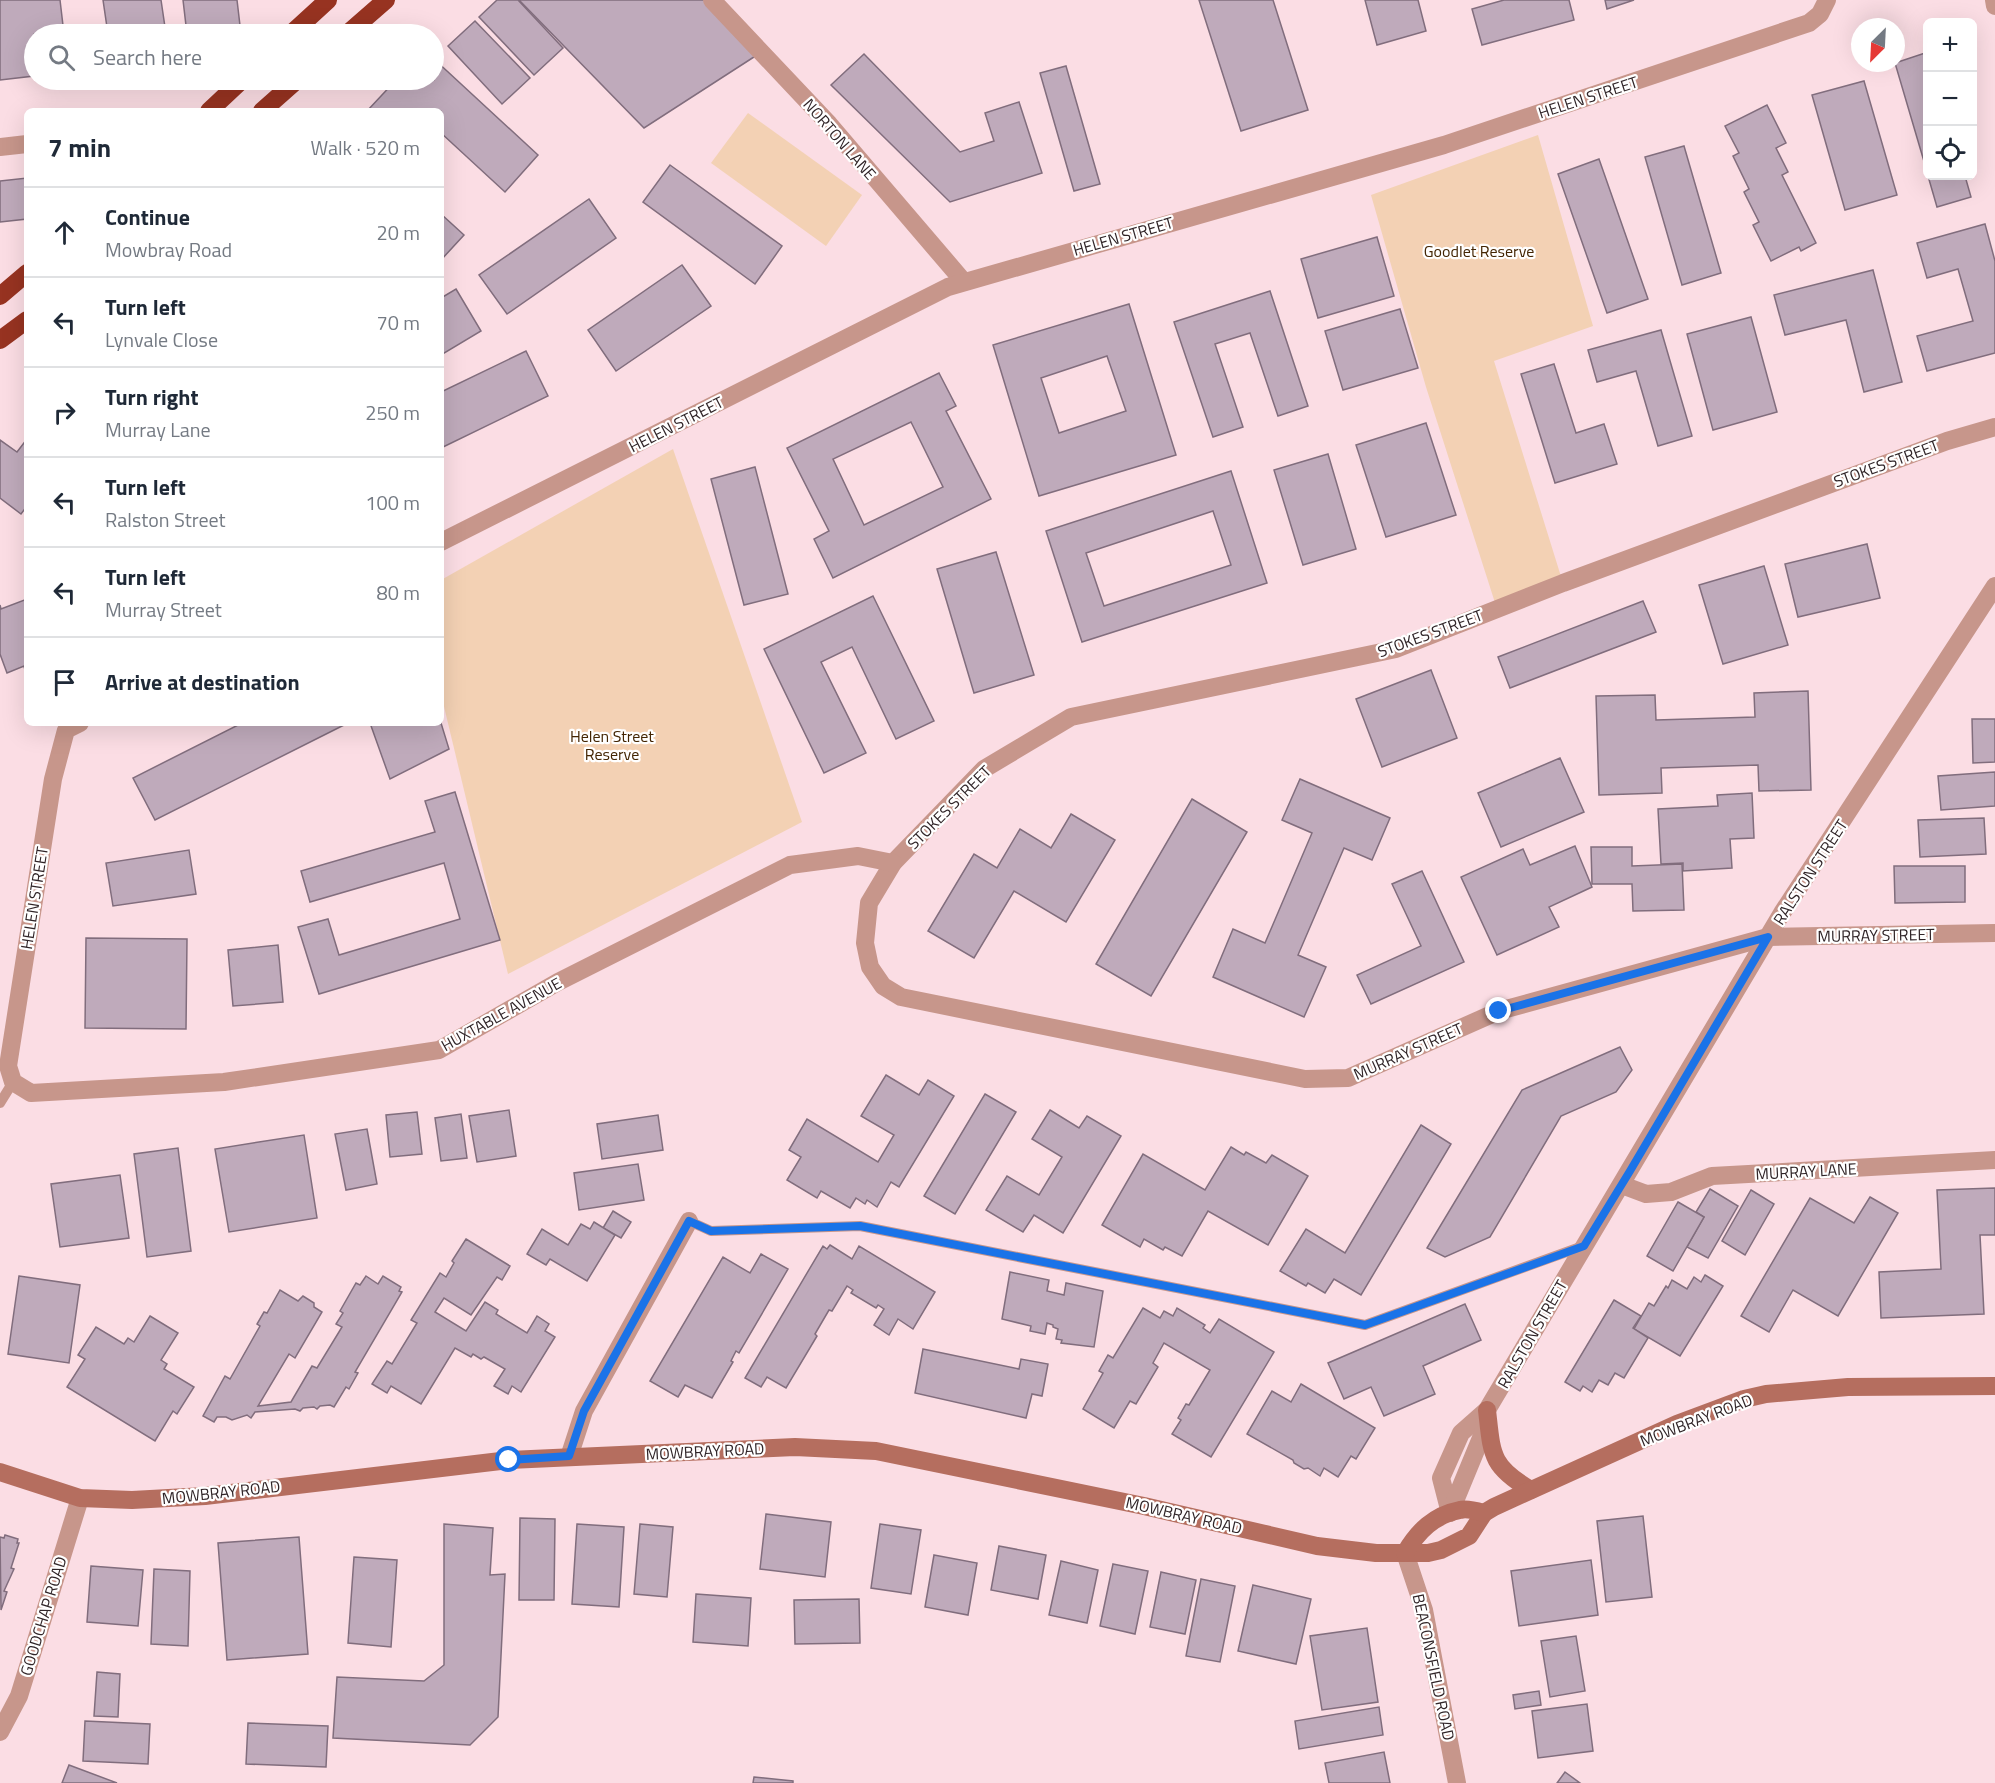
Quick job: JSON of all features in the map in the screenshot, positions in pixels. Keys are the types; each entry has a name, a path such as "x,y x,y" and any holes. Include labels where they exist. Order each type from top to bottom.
{"highway":[{"path":"302,24 328,0"},
{"path":"358,24 386,0"},
{"path":"212,108 232,90"},
{"path":"265,108 286,90"},
{"path":"0,296 24,276"},
{"path":"0,340 24,322"}],"main road":[{"name":"MOWBRAY ROAD","path":"0,1472 80,1498 132,1500 205,1497 509,1460 569,1456 795,1447 876,1451 1144,1506 1317,1546 1356,1552 1428,1553 1441,1550 1469,1536 1484,1513 1677,1424 1724,1406 1755,1397 1848,1387 1995,1386"},
{"path":"1487,1410 1492,1451 1499,1467 1511,1479 1531,1490"},
{"name":"MOWBRAY ROAD","path":"1405,1553 1416,1535 1431,1521 1462,1509 1484,1513"}],"street":[{"name":"NORTON LANE","path":"712,0 829,124 964,282"},
{"name":"HELEN STREET","path":"444,540 948,287 1444,145 1799,27 1809,23 1820,14 1827,0"},
{"path":"1994,0 1995,6"},
{"path":"0,147 24,144"},
{"name":"STOKES STREET","path":"893,863 984,769 1071,717 1396,649 1563,583 1947,441 1995,427"},
{"name":"RALSTON STREET","path":"1450,1514 1441,1478 1461,1432 1487,1410 1782,913 1995,586"},
{"name":"HELEN STREET","path":"13,1082 8,1066 52,779 66,730 74,726"},
{"name":"HUXTABLE AVENUE","path":"13,1082 31,1093 224,1082 439,1050 558,982 790,865 858,856 893,863"},
{"name":"MURRAY STREET","path":"893,863 869,903 865,943 870,968 883,986 901,997 1305,1079 1348,1078 1499,1011 1768,937 1995,933"},
{"name":"MURRAY LANE","path":"1622,1185 1646,1194 1671,1192 1712,1176 1995,1160"},
{"path":"569,1456 584,1411 689,1221"},
{"name":"GOODCHAP ROAD","path":"0,1732 19,1696 80,1498"},
{"name":"BEACONSFIELD ROAD","path":"1405,1553 1424,1610 1457,1783"}],"lane":[{"path":"0,1102 13,1082"},
{"path":"689,1221 711,1231 860,1226 1365,1325 1584,1246"}],"green space":[{"path":"748,113 862,195 826,246 711,163"},
{"name":"Goodlet Reserve","path":"1538,135 1593,326 1494,361 1563,583 1497,609 1426,387 1371,195"},
{"name":"Helen Street Reserve","path":"673,449 802,822 508,974 444,707 444,578"}],"building":[{"path":"0,0 60,0 63,24 24,24 24,77 0,80"},
{"path":"103,0 161,0 165,24 107,24"},
{"path":"183,0 237,0 240,24 186,24"},
{"path":"497,0 518,0 563,48 534,75 479,17"},
{"path":"519,0 704,0 757,55 644,128"},
{"path":"1199,0 1273,0 1308,110 1241,131"},
{"path":"1365,0 1418,0 1426,31 1377,45"},
{"path":"1504,0 1569,0 1574,20 1482,45 1472,9"},
{"path":"1605,0 1634,0 1607,9"},
{"path":"475,21 530,78 502,104 448,46"},
{"path":"864,54 960,152 994,141 985,113 1019,102 1042,173 950,202 831,85"},
{"path":"1923,54 1923,158 1898,72 1905,72 1905,60"},
{"path":"1066,66 1100,184 1074,191 1040,73"},
{"path":"444,68 538,155 505,192 444,136 444,108 370,108 387,90 444,90"},
{"path":"1864,81 1897,195 1845,210 1812,95"},
{"path":"1767,105 1786,143 1776,148 1788,172 1782,175 1816,243 1801,251 1799,247 1771,261 1753,225 1759,222 1744,192 1749,189 1733,156 1739,153 1725,126"},
{"path":"1684,146 1721,273 1682,285 1645,157"},
{"path":"1599,159 1648,299 1607,313 1558,174"},
{"path":"670,165 782,246 755,284 643,202"},
{"path":"24,178 24,219 0,222 0,181"},
{"path":"1929,180 1966,180 1971,197 1937,207"},
{"path":"589,199 616,238 507,314 479,275"},
{"path":"444,217 464,235 444,257"},
{"path":"1985,224 1995,261 1995,353 1927,371 1917,336 1973,321 1958,269 1927,278 1917,243"},
{"path":"1377,237 1394,296 1318,318 1301,259"},
{"path":"682,265 711,306 616,371 588,330"},
{"path":"1873,270 1902,382 1864,392 1846,320 1785,335 1774,295"},
{"path":"456,289 481,331 444,353 444,296"},
{"path":"1270,291 1308,406 1278,416 1250,333 1215,344 1243,427 1213,437 1174,322"},
{"path":"1129,304 1176,455 1039,496 993,345","holes":["1107,356 1126,411 1059,433 1041,378"]},
{"path":"1400,309 1418,368 1343,390 1325,331"},
{"path":"1751,317 1777,412 1713,430 1687,334"},
{"path":"1661,330 1692,436 1658,446 1636,371 1597,382 1588,350"},
{"path":"526,351 548,396 444,447 444,391"},
{"path":"1554,364 1576,433 1604,424 1617,464 1555,483 1521,374"},
{"path":"939,373 956,406 946,411 991,499 833,578 814,539 829,531 787,448","holes":["911,422 943,487 864,525 833,459"]},
{"path":"1426,423 1456,515 1386,537 1356,445"},
{"path":"0,440 17,452 24,443 24,510 21,514 0,498"},
{"path":"1328,454 1356,549 1303,565 1274,470"},
{"path":"755,467 788,594 744,605 711,479"},
{"path":"1231,471 1267,583 1082,642 1046,531","holes":["1213,511 1231,565 1104,606 1086,553"]},
{"path":"1867,544 1880,598 1798,617 1785,564"},
{"path":"996,552 1034,675 974,693 937,569"},
{"path":"1764,566 1788,645 1723,664 1699,585"},
{"path":"873,596 934,721 896,739 852,647 821,662 866,753 824,773 764,649"},
{"path":"24,600 24,666 7,673 0,654 0,605 1,609"},
{"path":"1643,601 1656,632 1510,688 1498,657"},
{"path":"1431,670 1457,738 1382,767 1356,699"},
{"path":"1808,691 1811,790 1759,791 1758,765 1661,768 1662,793 1599,795 1596,696 1655,695 1656,720 1755,717 1754,693"},
{"path":"1972,719 1995,719 1995,762 1973,763"},
{"path":"236,726 342,726 155,820 133,778"},
{"path":"371,726 442,726 449,749 390,779"},
{"path":"1560,758 1584,812 1501,847 1478,793"},
{"path":"1995,772 1995,806 1941,810 1938,776"},
{"path":"1300,779 1390,818 1372,860 1344,848 1298,955 1326,967 1304,1017 1213,977 1233,929 1265,943 1312,833 1282,820"},
{"path":"455,792 500,940 319,994 298,927 328,919 339,955 460,919 444,863 310,902 301,871 435,832 425,801"},
{"path":"1752,793 1754,838 1730,839 1732,868 1683,871 1683,863 1661,864 1658,809 1718,806 1717,795"},
{"path":"1192,799 1247,832 1151,996 1096,964"},
{"path":"1071,814 1115,840 1066,922 1014,891 974,958 928,931 974,854 997,868 1020,829 1051,848"},
{"path":"1984,818 1986,854 1920,857 1918,820"},
{"path":"1575,846 1592,887 1549,907 1559,927 1497,955 1461,877 1523,849 1530,865"},
{"path":"1591,847 1632,847 1632,866 1682,864 1684,910 1633,911 1632,884 1592,884"},
{"path":"189,850 196,894 113,906 106,863"},
{"path":"1894,866 1965,866 1965,902 1895,903"},
{"path":"1422,871 1464,962 1371,1004 1357,975 1421,946 1392,884"},
{"path":"86,938 187,939 186,1029 85,1028"},
{"path":"278,945 283,1002 233,1006 228,950"},
{"path":"1620,1047 1632,1070 1616,1092 1561,1116 1490,1237 1445,1257 1427,1248 1522,1090"},
{"path":"886,1075 919,1095 928,1080 954,1096 899,1187 891,1182 877,1207 867,1200 865,1204 856,1198 850,1208 821,1191 817,1198 787,1180 801,1157 789,1150 807,1119 878,1162 894,1135 861,1116"},
{"path":"985,1094 1016,1112 955,1214 924,1196"},
{"path":"509,1110 516,1156 477,1162 469,1116"},
{"path":"1050,1110 1079,1128 1087,1116 1121,1136 1063,1233 1034,1215 1023,1232 986,1210 1007,1176 1039,1195 1062,1157 1032,1139"},
{"path":"417,1112 422,1154 390,1157 386,1115"},
{"path":"461,1114 467,1158 441,1161 435,1118"},
{"path":"658,1115 663,1150 602,1159 597,1124"},
{"path":"1421,1125 1451,1144 1361,1295 1334,1279 1325,1293 1308,1283 1306,1286 1280,1271 1306,1229 1345,1253"},
{"path":"367,1129 377,1184 346,1190 335,1134"},
{"path":"304,1135 317,1218 229,1232 215,1149"},
{"path":"1231,1147 1244,1155 1246,1152 1266,1163 1272,1155 1308,1176 1268,1245 1208,1211 1182,1256 1165,1247 1163,1250 1144,1239 1140,1247 1102,1225 1143,1154 1205,1190"},
{"path":"178,1148 191,1251 147,1257 134,1154"},
{"path":"638,1164 644,1200 579,1210 574,1173"},
{"path":"120,1175 129,1238 60,1247 51,1184"},
{"path":"1995,1188 1995,1235 1980,1235 1984,1314 1881,1318 1879,1272 1941,1269 1937,1190"},
{"path":"1710,1189 1738,1206 1708,1258 1687,1247 1704,1217 1696,1212"},
{"path":"1751,1190 1774,1204 1745,1255 1722,1241"},
{"path":"1870,1197 1898,1213 1838,1316 1793,1290 1769,1332 1741,1316 1810,1198 1854,1223"},
{"path":"1678,1202 1704,1217 1673,1271 1647,1256"},
{"path":"613,1211 631,1222 621,1238 603,1228"},
{"path":"594,1222 615,1235 587,1281 550,1259 546,1265 527,1254 542,1229 568,1245 581,1224 590,1229"},
{"path":"466,1239 510,1266 502,1280 497,1277 471,1315 444,1298 435,1312 466,1331 485,1302 498,1310 496,1314 527,1333 537,1316 549,1324 545,1331 555,1337 521,1392 512,1386 508,1394 494,1386 505,1369 484,1357 481,1359 473,1354 471,1357 455,1348 421,1404 391,1386 387,1393 372,1384 387,1361 392,1364 417,1323 411,1320 440,1273 446,1277 454,1263 452,1261"},
{"path":"830,1245 852,1259 859,1246 935,1292 913,1329 898,1319 889,1335 874,1325 884,1309 878,1305 876,1308 851,1293 853,1290 847,1286 832,1311 829,1310 815,1334 817,1336 786,1388 767,1377 761,1387 745,1378 823,1246 827,1249"},
{"path":"761,1254 788,1269 739,1353 736,1351 731,1361 733,1362 712,1398 685,1385 678,1397 650,1381 723,1257 750,1273"},
{"path":"1010,1272 1049,1280 1047,1291 1064,1295 1066,1283 1103,1291 1094,1347 1061,1343 1062,1340 1056,1339 1058,1329 1047,1323 1045,1334 1030,1331 1031,1326 1002,1319"},
{"path":"1705,1275 1723,1286 1680,1356 1634,1329 1649,1303 1654,1306 1672,1280 1687,1289 1694,1277 1701,1282"},
{"path":"19,1276 80,1285 69,1363 8,1354"},
{"path":"366,1276 378,1284 383,1276 401,1287 399,1291 402,1292 355,1372 358,1373 349,1389 346,1387 334,1407 330,1405 320,1406 317,1409 303,1408 300,1411 295,1409 255,1412 251,1418 247,1415 232,1420 217,1417 214,1422 203,1416 225,1376 230,1379 260,1326 257,1324 264,1312 267,1313 280,1290 298,1301 303,1296 322,1312 295,1358 289,1354 258,1406 291,1402 312,1366 317,1368 342,1327 336,1324 343,1313 340,1311 356,1283 360,1285"},
{"path":"1614,1300 1641,1316 1633,1328 1648,1338 1624,1378 1615,1373 1608,1385 1599,1380 1592,1392 1583,1386 1580,1391 1565,1382"},
{"path":"1465,1304 1481,1340 1423,1366 1435,1394 1384,1416 1371,1387 1344,1399 1328,1363"},
{"path":"1143,1308 1160,1318 1164,1311 1173,1316 1177,1308 1205,1325 1203,1328 1210,1333 1219,1319 1274,1352 1211,1457 1172,1434 1181,1420 1178,1418 1186,1404 1189,1405 1210,1370 1164,1343 1153,1363 1158,1367 1136,1404 1130,1401 1114,1428 1083,1409 1103,1373 1099,1371 1108,1355 1113,1358"},
{"path":"150,1316 178,1333 161,1360 167,1364 164,1369 194,1387 177,1414 173,1411 155,1441 67,1387 85,1359 78,1355 96,1327 124,1344 128,1338 134,1342"},
{"path":"923,1349 1019,1369 1021,1359 1048,1364 1042,1396 1032,1394 1026,1418 915,1393"},
{"path":"1301,1384 1375,1428 1356,1459 1351,1456 1338,1477 1324,1468 1320,1476 1308,1468 1304,1469 1293,1460 1247,1434 1272,1391 1291,1402"},
{"path":"766,1514 831,1522 825,1577 760,1569"},
{"path":"1643,1516 1652,1597 1606,1602 1597,1521"},
{"path":"520,1518 555,1519 554,1600 519,1600"},
{"path":"444,1524 493,1528 490,1575 505,1574 498,1717 470,1745 333,1738 337,1677 424,1681 444,1665"},
{"path":"577,1524 624,1527 619,1607 572,1604"},
{"path":"640,1524 673,1527 667,1597 634,1594"},
{"path":"880,1524 921,1530 911,1594 871,1588"},
{"path":"5,1535 18,1539 17,1543 19,1543 11,1568 14,1569 4,1591 7,1592 1,1610 0,1537 4,1538"},
{"path":"299,1537 308,1654 227,1660 218,1543"},
{"path":"999,1546 1046,1555 1038,1599 991,1590"},
{"path":"934,1555 977,1563 968,1615 925,1607"},
{"path":"354,1557 397,1560 391,1647 348,1643"},
{"path":"1591,1560 1598,1615 1519,1626 1511,1571"},
{"path":"1061,1561 1098,1570 1087,1623 1049,1615"},
{"path":"1113,1564 1148,1571 1135,1634 1100,1626"},
{"path":"91,1566 143,1570 138,1626 87,1622"},
{"path":"154,1569 190,1571 188,1646 151,1644"},
{"path":"1161,1572 1196,1580 1185,1634 1150,1627"},
{"path":"1201,1579 1235,1586 1220,1662 1186,1656"},
{"path":"1253,1585 1311,1599 1296,1664 1238,1651"},
{"path":"696,1594 751,1598 748,1646 693,1642"},
{"path":"859,1599 860,1643 795,1644 794,1600"},
{"path":"1367,1628 1378,1702 1322,1710 1310,1636"},
{"path":"1576,1636 1585,1691 1550,1697 1541,1641"},
{"path":"97,1672 120,1674 118,1717 94,1716"},
{"path":"1539,1691 1541,1705 1515,1709 1513,1695"},
{"path":"1587,1704 1593,1751 1538,1758 1532,1711"},
{"path":"1379,1707 1383,1735 1299,1749 1295,1721"},
{"path":"85,1721 150,1724 148,1764 83,1761"},
{"path":"248,1723 328,1726 326,1767 246,1764"},
{"path":"1384,1752 1390,1783 1329,1783 1325,1763"},
{"path":"69,1765 117,1783 62,1783"},
{"path":"1565,1772 1580,1783 1557,1783"},
{"path":"754,1777 793,1781 793,1783 753,1783"}],"route":[{"path":"509,1460 569,1456 584,1411 689,1221 711,1231 860,1226 1365,1325 1584,1246 1768,937 1499,1011"}]}
